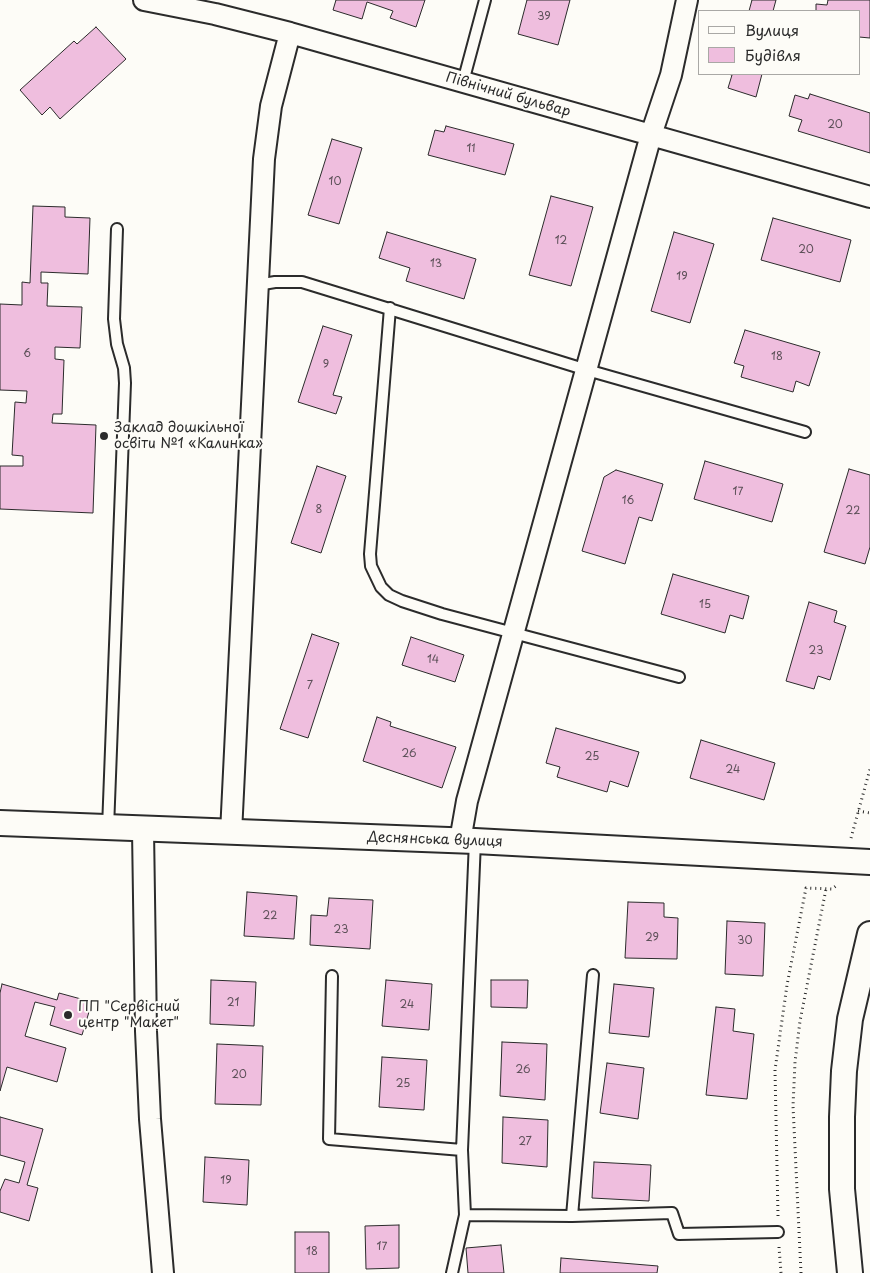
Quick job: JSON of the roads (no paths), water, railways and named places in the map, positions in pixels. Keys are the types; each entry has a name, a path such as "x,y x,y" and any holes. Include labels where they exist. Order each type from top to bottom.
{"street":[{"name":"Північний бульвар","path":"144,0 215,14 290,33 870,197"},
{"path":"468,841 467,801 515,633 651,135 671,75 687,0"},
{"path":"231,833 257,285 267,132 271,106 290,33"},
{"name":"Деснянська вулиця","path":"0,824 468,841 870,862"},
{"path":"143,830 147,1041 163,1273"},
{"path":"850,1273 842,1189 844,1071 851,1012 870,934"}],"lane":[{"path":"463,82 485,0"},
{"path":"108,828 125,383 124,368 117,344 114,319 117,229"},
{"path":"257,285 275,282 302,282 587,370 805,432"},
{"path":"390,308 370,554 371,566 381,587 389,595 402,600 515,633 679,677"},
{"path":"452,1273 465,1215 462,1150 468,841"},
{"path":"572,1216 593,974"},
{"path":"332,976 330,1139 462,1150"},
{"path":"465,1215 572,1216 672,1213 680,1234 778,1232"}],"place":[{"name":"Заклад дошкільної освіти №1 «Калинка»","path":"104,436"},
{"name":"ПП \"Сервісний центр \"Макет\"","path":"68,1015"}]}
